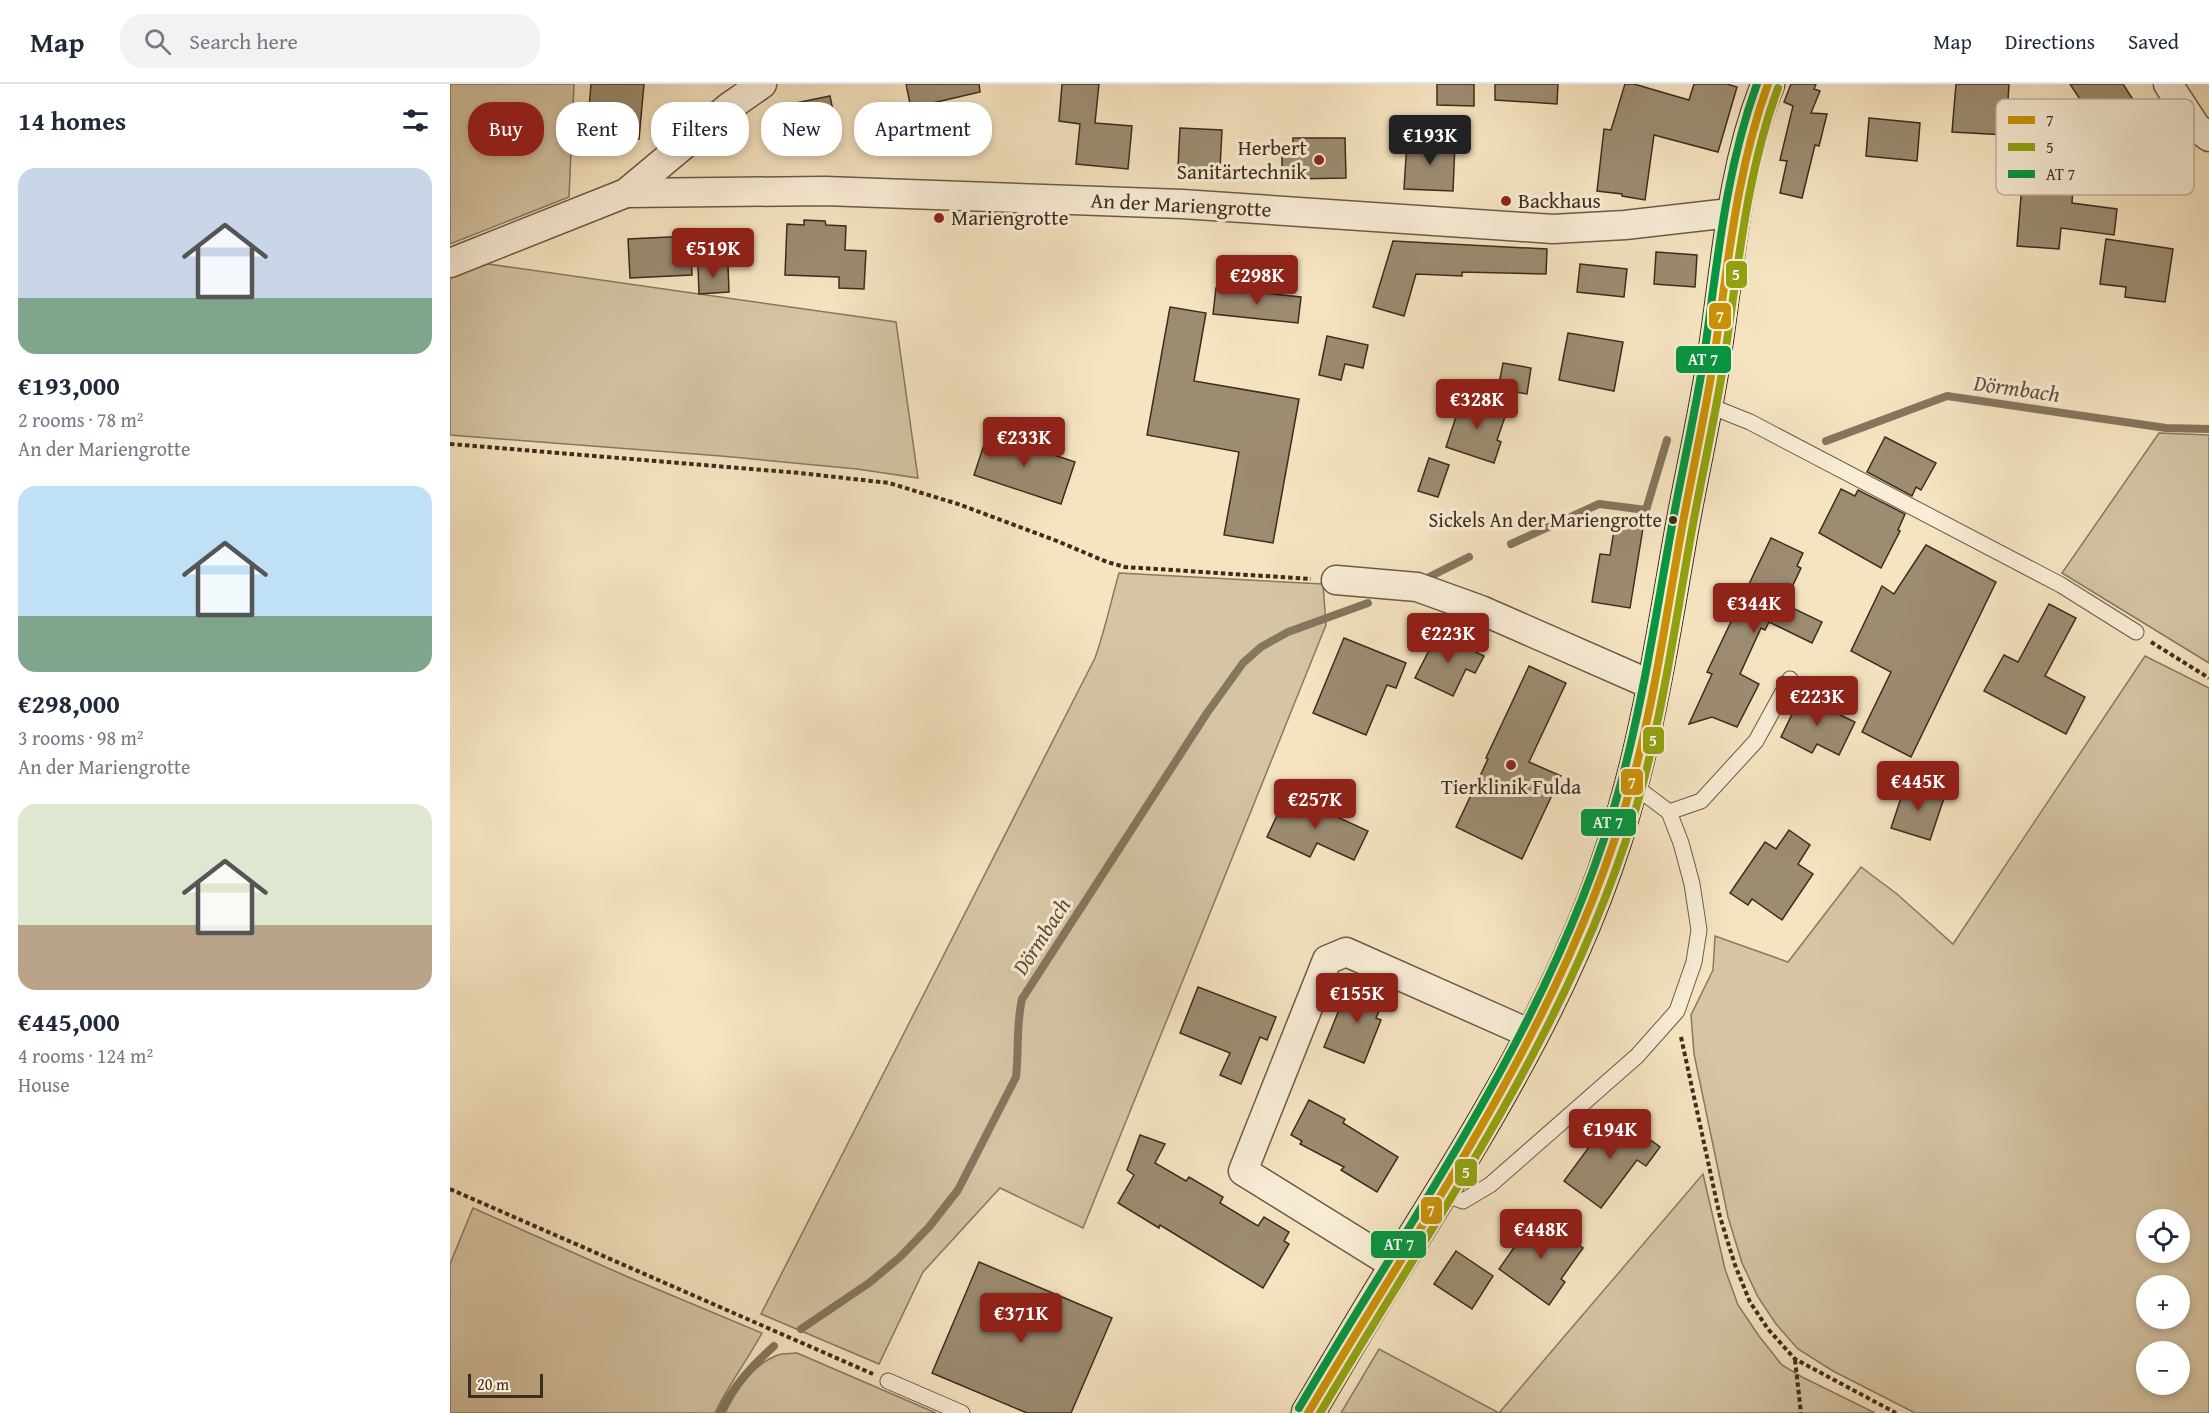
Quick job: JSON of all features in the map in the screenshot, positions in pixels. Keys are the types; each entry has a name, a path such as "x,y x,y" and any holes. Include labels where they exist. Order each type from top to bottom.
{"main road":[{"path":"1308,1413 1442,1193 1533,1035 1571,960 1594,905 1632,784 1654,686 1712,368 1734,216 1750,135 1768,84"}],"street":[{"path":"450,262 626,194 729,107 762,84"},
{"path":"2168,84 2178,99"},
{"path":"2194,124 2209,137"},
{"name":"An der Mariengrotte","path":"626,194 825,191 1182,204 1553,229 1625,225 1721,214 1734,216"},
{"path":"1336,580 1417,587 1481,610 1654,686"},
{"path":"1396,1266 1243,1171 1327,960 1346,952 1533,1035"}],"lane":[{"path":"1703,408 1720,410 1750,422 2061,585 2136,632"},
{"path":"1669,812 1701,801 1756,741 1790,679"},
{"path":"1442,1193 1463,1201 1490,1185 1637,1056 1677,1011 1694,962 1699,930 1692,884 1681,843 1669,812 1632,784"},
{"path":"888,1381 962,1413"}],"path":[{"path":"450,444 789,472 890,483 958,504 1125,567 1336,580"},
{"path":"2136,632 2209,678"},
{"path":"1677,1011 1684,1057 1720,1217 1735,1265 1750,1302 1768,1329 1795,1359 1896,1413"},
{"path":"450,1189 888,1381"},
{"path":"1795,1359 1801,1413"}],"shaded area":[{"path":"450,84 574,84 573,102 556,102 556,156 571,156 569,197 450,244"},
{"path":"488,264 896,322 918,478 857,469 721,456 450,435 450,276"},
{"path":"2159,433 2209,435 2209,663 2062,573"},
{"path":"1119,573 1323,584 1326,625 1083,1228 1000,1188 923,1272 879,1364 761,1314 1095,658"},
{"path":"2145,656 2209,688 2209,1413 1915,1413 1833,1371 1798,1349 1776,1324 1758,1297 1742,1263 1728,1217 1694,1054 1691,1015 1713,970 1715,936 1788,962 1861,867 1897,894 1953,944"},
{"path":"1703,1174 1725,1269 1738,1305 1759,1336 1782,1365 1875,1413 1499,1413"},
{"path":"473,1208 762,1333 715,1413 450,1413 450,1264"},
{"path":"1379,1349 1499,1413 1341,1413"},
{"path":"797,1353 936,1413 725,1413 740,1387 753,1371 778,1355"}],"building":[{"path":"591,84 644,84 639,139 639,102 590,102"},
{"path":"906,84 979,84 980,92 937,102 910,102"},
{"path":"1062,84 1099,84 1095,123 1132,126 1128,169 1076,164 1080,124 1059,121"},
{"path":"1437,84 1474,84 1474,106 1437,105"},
{"path":"1495,84 1558,84 1557,104 1495,100"},
{"path":"1625,84 1634,84 1689,100 1694,84 1727,84 1737,87 1718,152 1654,135 1645,200 1597,191 1604,129 1611,130"},
{"path":"1791,84 1816,84 1814,89 1820,91 1811,113 1827,114 1819,146 1815,145 1802,198 1780,193 1787,161 1780,160 1793,106 1784,102"},
{"path":"1956,84 2009,84 2008,99 1996,99 1996,134 1952,132"},
{"path":"2070,84 2123,84 2133,99 2080,99"},
{"path":"830,96 831,102 801,102"},
{"path":"1869,118 1920,123 1917,161 1866,156"},
{"path":"1180,128 1222,130 1220,169 1178,167"},
{"name":"Herbert Sanitärtechnik","path":"1293,138 1345,138 1346,178 1293,179 1293,173 1282,173 1282,146 1293,146"},
{"path":"1407,141 1455,143 1453,191 1404,189"},
{"path":"2021,195 2073,195 2072,203 2117,209 2114,235 2061,228 2059,249 2017,246"},
{"path":"804,220 825,221 826,225 846,226 845,250 866,251 864,289 839,288 839,277 785,275 787,224 804,225"},
{"path":"690,236 692,275 630,278 628,239"},
{"path":"2106,239 2173,249 2165,302 2125,297 2126,287 2100,284"},
{"path":"1393,241 1547,249 1546,274 1462,272 1462,276 1416,274 1404,316 1373,307"},
{"path":"1656,252 1697,255 1695,287 1654,284"},
{"path":"1580,264 1627,269 1624,297 1577,292"},
{"path":"728,265 729,292 699,294 698,266"},
{"path":"1216,288 1301,297 1298,323 1213,314"},
{"path":"1170,307 1206,313 1194,381 1299,399 1273,543 1224,535 1239,452 1147,435"},
{"path":"1568,333 1623,342 1614,391 1559,380"},
{"path":"1327,336 1368,345 1363,368 1345,364 1341,380 1319,375"},
{"path":"1503,363 1531,368 1527,394 1498,389"},
{"path":"1463,396 1507,411 1497,440 1501,442 1494,463 1446,447"},
{"path":"988,433 1075,462 1061,504 974,475"},
{"path":"1885,437 1936,463 1921,490 1916,487 1912,496 1867,472"},
{"path":"1429,458 1449,465 1438,497 1418,491"},
{"path":"1841,489 1855,496 1858,490 1905,514 1898,530 1900,531 1881,568 1819,533"},
{"path":"1616,518 1644,522 1630,608 1592,602 1600,554 1610,555"},
{"path":"1771,538 1803,553 1797,566 1801,568 1784,604 1822,622 1812,643 1769,622 1765,630 1761,628 1740,674 1759,684 1737,727 1712,717 1689,724 1712,674 1707,672"},
{"path":"1926,545 1996,582 1911,757 1862,732 1891,672 1851,651 1882,586 1894,594"},
{"path":"2049,604 2076,618 2045,676 2085,697 2066,734 1984,691 2004,655 2018,662"},
{"path":"1438,633 1484,656 1475,673 1466,669 1453,696 1415,678"},
{"path":"1344,638 1406,663 1396,688 1387,685 1366,735 1313,713"},
{"name":"Tierklinik Fulda","path":"1529,666 1566,683 1529,762 1561,776 1522,859 1456,827"},
{"path":"1801,696 1855,722 1839,755 1817,744 1812,753 1781,737"},
{"path":"1906,783 1945,795 1930,840 1891,828"},
{"path":"1287,794 1368,831 1354,860 1317,843 1310,857 1267,837"},
{"path":"1789,830 1810,845 1798,864 1813,874 1782,920 1752,899 1748,905 1730,893 1765,842 1776,849"},
{"path":"1357,983 1386,995 1376,1018 1381,1020 1364,1063 1324,1047 1341,1005 1348,1007"},
{"path":"1198,987 1276,1017 1267,1040 1260,1037 1241,1084 1220,1075 1230,1053 1180,1033"},
{"path":"1309,1100 1345,1119 1343,1123 1398,1157 1377,1192 1341,1170 1344,1167 1300,1144 1302,1141 1291,1135"},
{"path":"1614,1113 1660,1147 1646,1166 1637,1160 1601,1208 1564,1181"},
{"path":"1140,1135 1165,1144 1155,1163 1186,1181 1189,1177 1223,1197 1220,1203 1258,1226 1264,1217 1289,1232 1284,1241 1289,1244 1263,1288 1160,1225 1159,1228 1118,1203 1134,1175 1127,1170"},
{"path":"1537,1215 1583,1248 1561,1279 1565,1282 1549,1305 1499,1269"},
{"path":"1456,1251 1493,1276 1472,1309 1434,1284"},
{"path":"979,1262 1112,1318 1071,1413 1027,1413 932,1373"}],"waterway":[{"name":"Dörmbach","path":"1826,441 1947,396 2166,428 2209,429"},
{"name":"Dörmbach","path":"1511,544 1599,504 1646,510 1667,440"},
{"name":"Dörmbach","path":"1427,578 1469,557"},
{"name":"Dörmbach","path":"801,1329 869,1283 900,1257 929,1227 958,1190 1016,1077 1022,999 1207,713 1243,663 1261,647 1288,632 1368,603"},
{"name":"Dörmbach","path":"720,1413 744,1377 774,1346"}],"transit line":[{"path":"1299,1408 1481,1106 1523,1028 1561,949 1594,867 1621,783 1643,689 1703,363 1729,187 1757,84"},
{"name":"7","path":"1308,1413 1491,1109 1533,1031 1571,952 1604,870 1631,786 1646,723 1709,385 1740,188 1768,84"},
{"name":"5","path":"1320,1413 1458,1187 1502,1110 1544,1032 1582,953 1615,871 1642,787 1657,724 1719,388 1750,191 1778,88"}],"place":[{"name":"Herbert Sanitärtechnik","path":"1319,160"},
{"name":"Backhaus","path":"1506,201"},
{"name":"Mariengrotte","path":"939,218"},
{"name":"Sickels An der Mariengrotte","path":"1673,520"},
{"name":"Tierklinik Fulda","path":"1511,765"}]}
